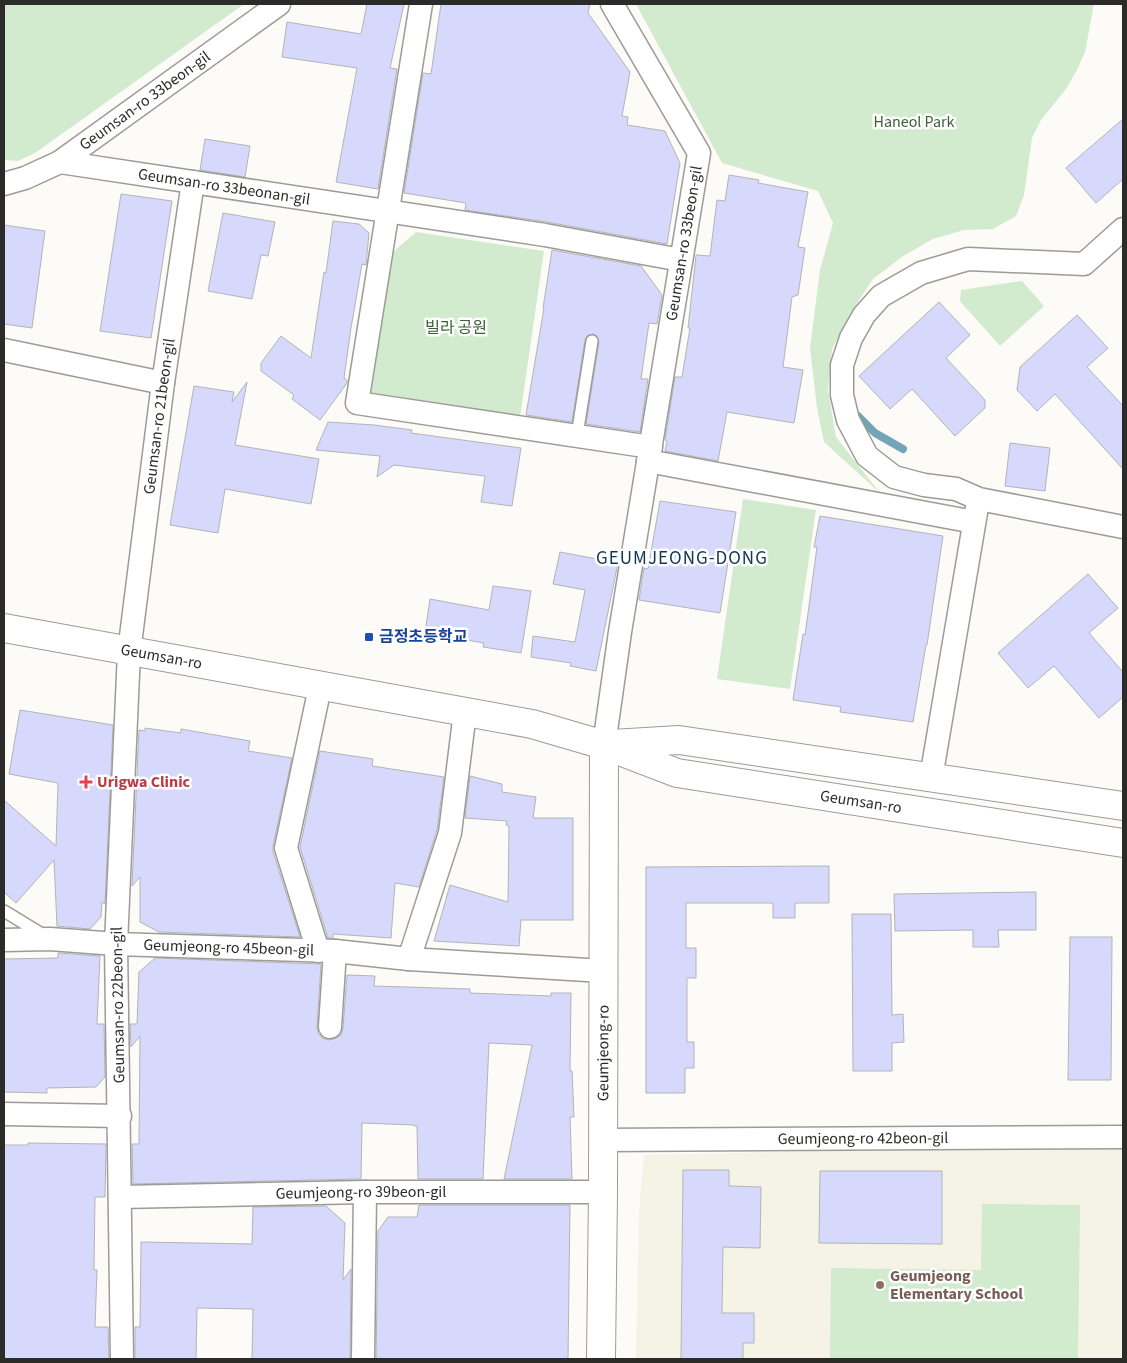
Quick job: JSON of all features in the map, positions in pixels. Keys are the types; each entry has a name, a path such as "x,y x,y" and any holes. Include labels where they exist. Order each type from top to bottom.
{"street":[{"name":"Geumsan-ro 33beon-gil","path":"4,184 25,178 60,162 279,4"},
{"path":"421,4 357,403 577,435 650,454 974,522"},
{"name":"Geumsan-ro 33beon-gil","path":"604,745 629,633 650,454 699,153 612,4"},
{"name":"Geumsan-ro 33beonan-gil","path":"60,162 545,235 681,260"},
{"name":"Geumsan-ro 21beon-gil","path":"129,652 164,383 193,182"},
{"path":"1123,229 1084,264 968,259 921,272 881,296 864,315 851,338 842,365 842,395 848,420 867,456 894,477 924,486 956,489 978,499 1123,527"},
{"path":"4,350 164,383"},
{"path":"931,778 978,499"},
{"name":"Geumsan-ro","path":"4,628 320,687 532,724 604,745 677,773 1123,843"},
{"name":"Geumsan-ro 22beon-gil","path":"122,1359 120,1116 116,944 129,652"},
{"path":"320,687 286,848 326,951"},
{"path":"409,959 450,833 465,712"},
{"name":"Geumsan-ro","path":"604,745 679,740 1123,806"},
{"name":"Geumjeong-ro","path":"601,1359 604,745"},
{"name":"Geumjeong-ro 45beon-gil","path":"4,940 50,939 116,944 326,951 409,959 603,971"},
{"name":"Geumjeong-ro 45beon-gil","path":"326,951 330,1027"},
{"path":"4,1114 120,1116"},
{"name":"Geumjeong-ro 42beon-gil","path":"603,1140 1123,1137"},
{"path":"363,1359 365,1192"},
{"name":"Geumjeong-ro 39beon-gil","path":"120,1197 365,1192 603,1192"}],"lane":[{"path":"577,435 592,341"},
{"path":"4,911 50,939"}],"shaded area":[{"name":"Geumjeong Elementary School","path":"1123,1144 1123,1359 636,1359 639,1211 644,1155"}],"green space":[{"path":"4,4 244,4 35,153 18,161 4,160"},
{"name":"Haneol Park","path":"636,4 1094,4 1085,52 1077,70 1066,89 1041,120 1032,138 1024,195 1016,216 993,229 964,230 933,239 903,256 873,279 850,314 832,349 828,390 836,437 880,493 824,442 817,408 810,348 820,270 833,223 818,191 722,163"},
{"name":"빌라 공원","path":"416,232 544,251 520,417 370,395 392,253"},
{"path":"1022,281 1044,306 1000,346 960,301 961,290"},
{"path":"743,499 816,510 790,689 717,679"},
{"path":"982,1204 1080,1205 1078,1359 830,1359 831,1268 981,1270"}],"building":[{"path":"367,4 404,4 390,68 397,69 378,189 336,182 357,68 282,57 287,22 361,34"},
{"path":"441,4 590,4 588,13 630,72 622,116 628,117 627,125 665,131 680,163 667,244 547,222 465,210 466,203 404,193 423,73 431,74"},
{"path":"1123,119 1123,179 1096,203 1066,168"},
{"path":"205,139 250,146 245,177 200,170"},
{"path":"729,175 759,180 758,183 808,192 798,247 805,248 798,295 792,297 783,367 803,370 794,423 727,412 718,461 665,451 667,441 665,440 675,377 682,377 690,328 688,328 696,255 710,256 717,200 725,201"},
{"path":"121,194 172,201 151,338 100,331"},
{"path":"223,213 275,222 268,256 261,255 252,299 208,291"},
{"path":"333,221 359,224 369,233 366,265 362,264 351,328 344,378 347,380 347,383 320,420 292,399 294,395 261,371 261,363 281,336 311,358"},
{"path":"4,225 45,231 32,328 4,324"},
{"path":"552,250 641,266 662,295 657,324 649,323 641,379 648,379 640,432 586,424 599,342 597,336 593,334 587,336 585,340 572,422 526,415"},
{"path":"939,302 970,335 946,358 985,400 985,408 955,436 912,389 890,409 859,376"},
{"path":"1077,315 1108,348 1087,367 1123,406 1123,469 1055,394 1037,411 1017,390 1020,367"},
{"path":"247,382 235,445 319,459 311,504 225,489 218,533 170,525 194,386 234,392 232,402"},
{"path":"328,422 412,430 411,433 521,448 512,506 481,502 485,476 394,465 377,477 380,456 316,450"},
{"path":"1010,443 1050,448 1045,491 1005,486"},
{"path":"660,501 736,512 720,613 639,600 644,568 648,569"},
{"path":"820,516 943,536 927,645 913,722 840,712 841,707 793,700 803,634 805,635 817,547 814,547"},
{"path":"560,552 618,563 596,671 570,666 571,663 531,657 533,636 575,642 585,590 553,584"},
{"path":"1088,574 1118,608 1089,633 1123,672 1123,697 1099,718 1054,666 1028,688 998,653"},
{"path":"493,586 531,591 521,653 483,647 484,643 425,633 430,599 489,610"},
{"path":"20,710 113,725 105,904 102,902 101,917 90,929 57,926 54,860 16,903 4,892 4,800 56,846 58,783 9,774"},
{"path":"145,728 181,733 181,729 250,741 248,751 292,758 273,852 300,937 159,932 140,922 140,877 132,886 139,730 145,731"},
{"path":"320,751 373,759 372,766 444,777 437,830 419,887 395,883 391,938 333,934 333,938 328,938 300,847"},
{"path":"470,776 502,784 502,792 536,797 533,818 573,818 573,920 521,920 519,946 434,941 450,885 508,902 509,826 506,825 507,821 465,818"},
{"path":"829,866 829,903 795,903 795,918 773,918 773,903 686,903 686,948 696,948 696,978 687,978 687,1042 694,1042 694,1068 685,1068 685,1093 646,1093 646,867"},
{"path":"1036,892 1036,930 998,930 999,947 973,947 973,930 895,931 894,894"},
{"path":"852,914 891,914 892,1015 903,1014 904,1042 892,1043 892,1071 853,1071"},
{"path":"1070,937 1112,937 1111,1080 1068,1080"},
{"path":"58,953 100,956 97,1024 104,1024 105,1077 96,1087 47,1088 47,1093 4,1092 4,959 58,958"},
{"path":"155,958 321,964 317,1027 318,1033 322,1038 329,1040 341,1035 343,1028 347,975 375,976 374,986 470,989 470,993 551,996 551,993 571,993 570,1071 572,1071 574,1117 570,1117 572,1179 504,1179 532,1045 489,1043 483,1179 418,1179 417,1126 362,1123 361,1179 133,1184 132,1144 139,1144 140,1036 131,1047 130,1024 137,1024 139,972"},
{"path":"28,1143 106,1144 105,1197 95,1197 94,1270 97,1270 95,1327 108,1327 109,1359 4,1359 4,1145 28,1145"},
{"path":"683,1170 729,1170 729,1186 761,1187 760,1248 723,1247 722,1313 754,1313 754,1343 743,1343 743,1359 681,1359"},
{"path":"820,1171 942,1171 942,1244 819,1243"},
{"path":"419,1205 570,1205 568,1359 376,1359 378,1231 388,1217 417,1217"},
{"path":"326,1206 345,1223 343,1280 351,1269 350,1359 252,1359 253,1309 197,1308 196,1359 135,1359 135,1327 140,1327 141,1242 252,1244 253,1207"}],"waterway":[{"path":"858,416 875,433 903,449"}],"place":[{"name":"금정초등학교","path":"369,637"},
{"name":"Urigwa Clinic","path":"86,782"},
{"name":"Geumjeong Elementary School","path":"880,1285"}],"district":[{"name":"GEUMJEONG-DONG","path":"682,558"}]}
